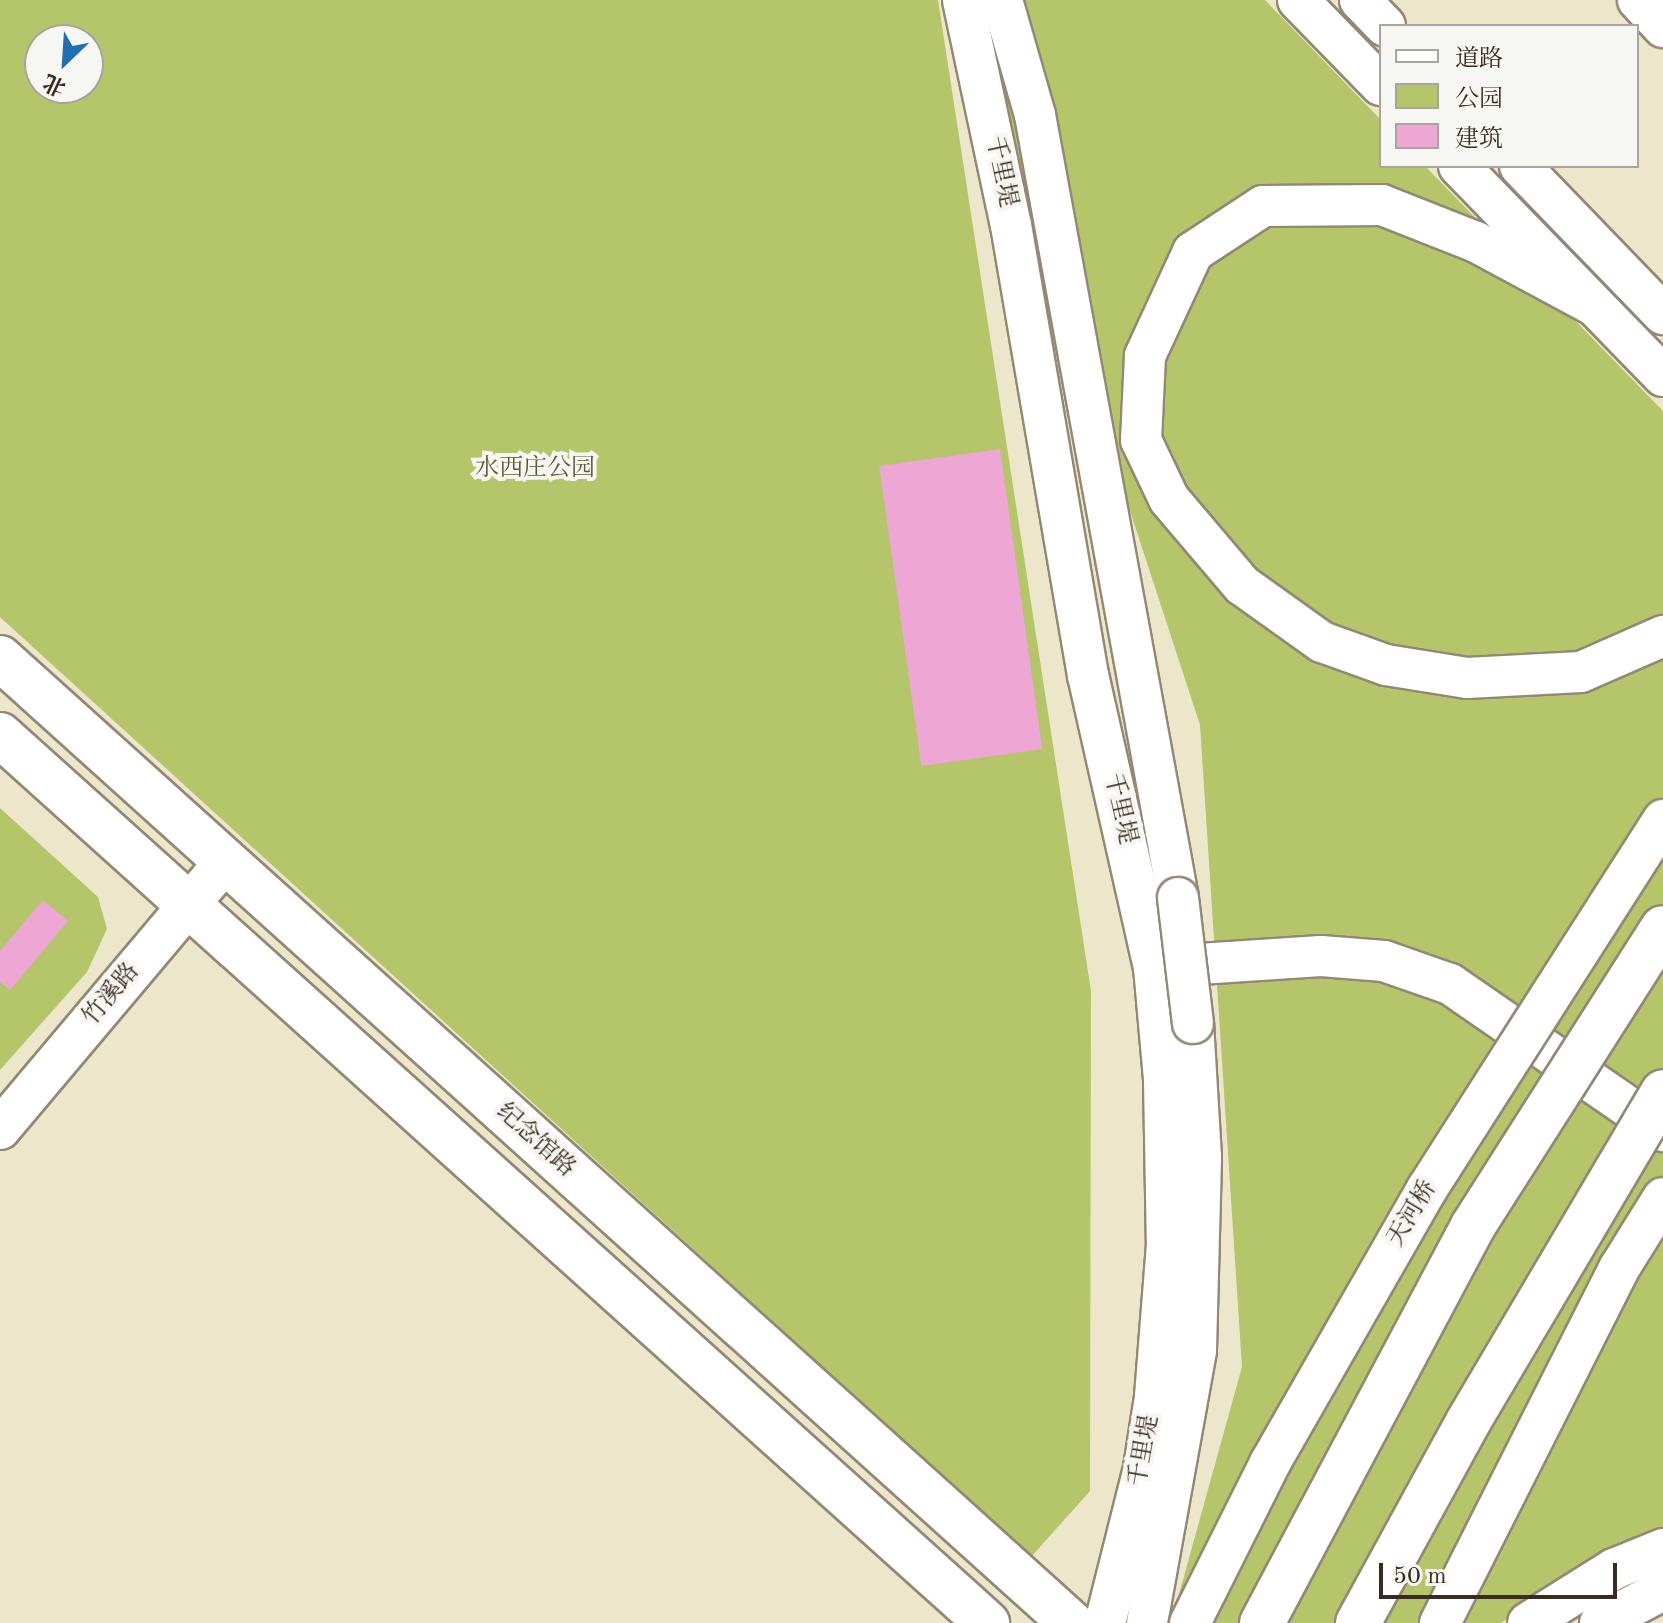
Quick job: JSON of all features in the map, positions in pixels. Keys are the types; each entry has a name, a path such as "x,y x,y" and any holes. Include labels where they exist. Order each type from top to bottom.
{"main road":[{"name":"纪念馆路","path":"0,658 1071,1623"},
{"path":"0,735 987,1623"},
{"path":"1262,1623 1473,1226 1663,928"},
{"path":"1358,1623 1468,1422 1663,1092"}],"street":[{"name":"千里堤","path":"963,0 1011,225 1088,675 1154,967 1168,1169 1163,1307 1144,1468 1105,1623"},
{"path":"1002,0 1035,115 1178,898 1193,1023 1201,1157 1196,1350 1171,1512 1147,1623"},
{"path":"1298,0 1379,83"},
{"path":"1360,0 1383,24"},
{"path":"1638,0 1663,27"},
{"path":"1461,168 1663,376"},
{"path":"1522,168 1663,314"},
{"path":"1595,306 1476,242 1382,205 1263,206 1193,252 1145,356 1141,440 1169,499 1242,585 1322,642 1386,665 1467,678 1581,672 1663,636"},
{"name":"天河桥","path":"1190,1623 1270,1463 1427,1189 1663,820"},
{"name":"竹溪路","path":"0,1129 225,862"},
{"path":"1154,967 1321,956 1384,961 1450,984 1663,1131"},
{"path":"1440,1623 1620,1267 1663,1198"},
{"path":"1528,1623 1592,1581 1663,1549"},
{"path":"1600,1623 1663,1590"}],"green space":[{"name":"水西庄公园","path":"0,0 938,0 1091,991 1090,1491 1031,1557 0,617"},
{"path":"963,0 1265,0 1379,118 1379,168 1427,168 1663,411 1663,1529 1574,1570 1501,1623 1171,1623 1242,1367 1200,725"},
{"path":"0,808 98,897 107,929 87,972 0,1070"}],"building":[{"path":"1000,449 1042,749 921,766 879,466"},
{"path":"43,900 68,921 10,990 0,982 0,951"}]}
